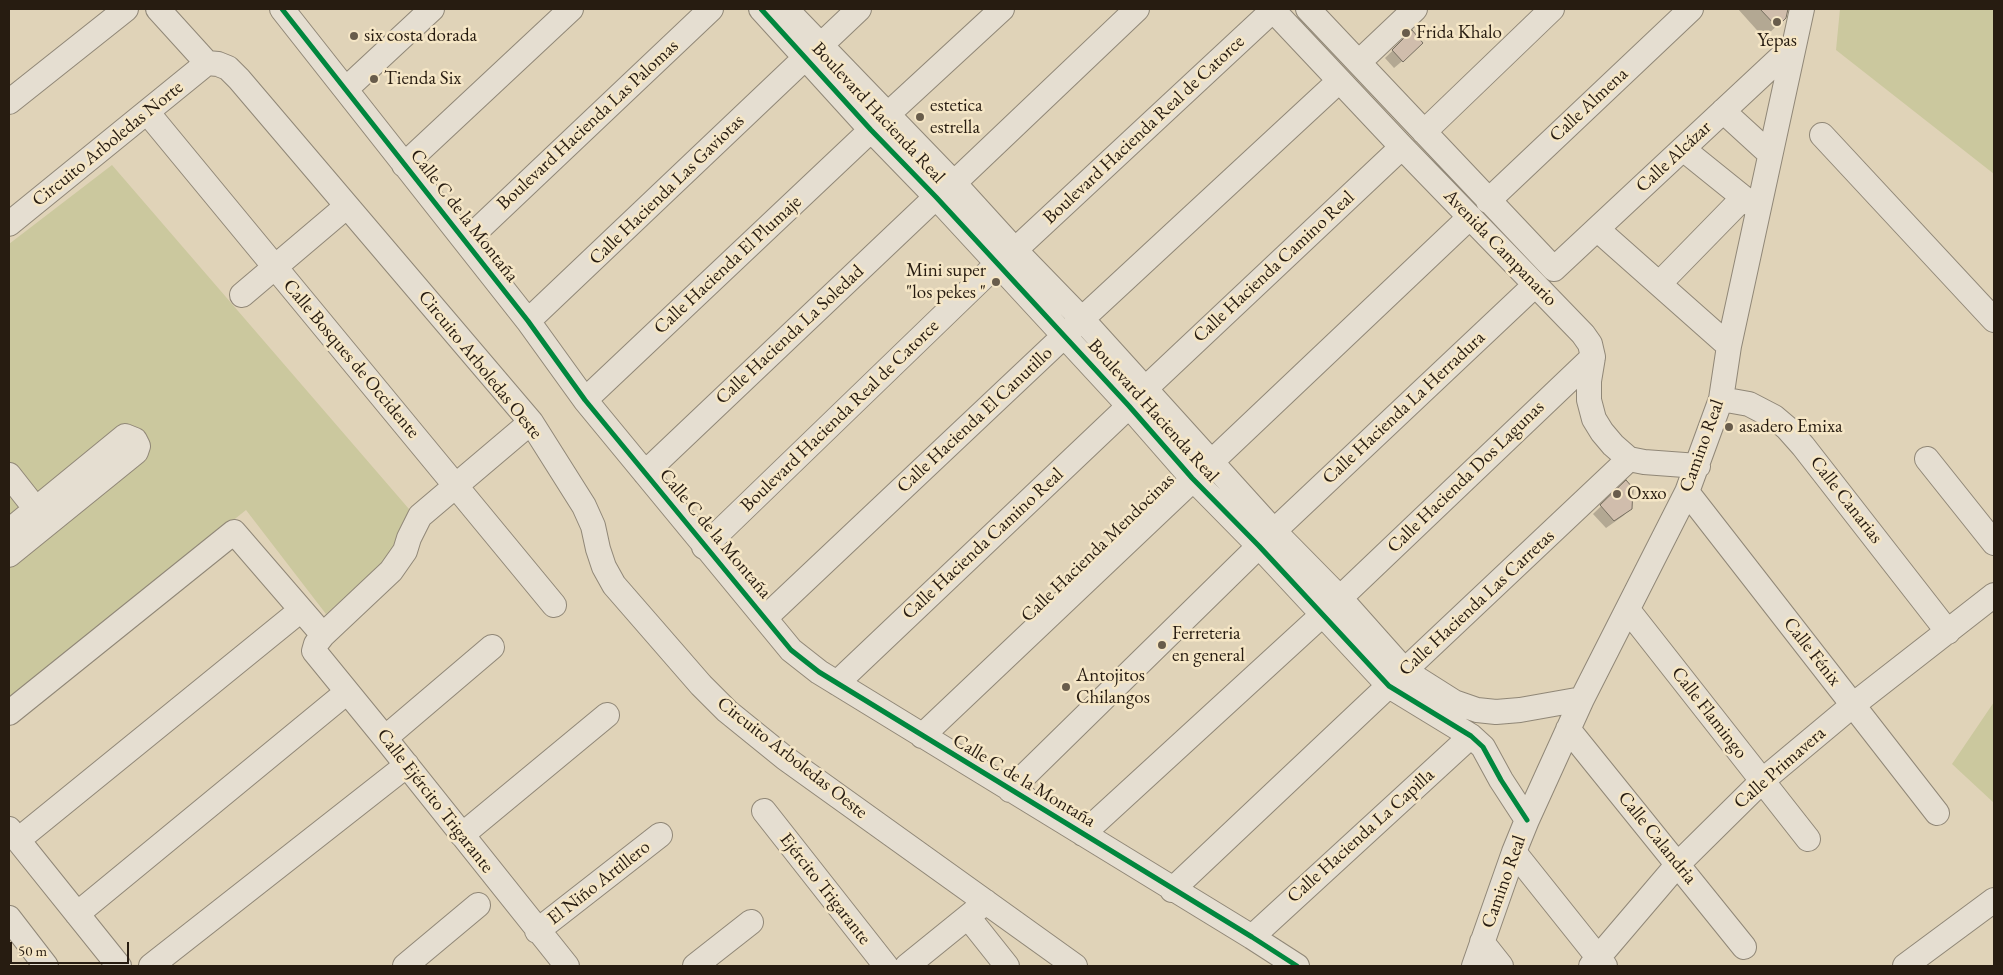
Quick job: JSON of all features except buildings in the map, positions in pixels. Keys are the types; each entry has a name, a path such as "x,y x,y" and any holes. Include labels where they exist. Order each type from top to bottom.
{"street":[{"path":"9,102 126,9"},
{"path":"158,9 206,63"},
{"path":"346,89 432,9"},
{"path":"404,166 571,9"},
{"name":"Boulevard Hacienda Las Palomas","path":"466,241 711,9"},
{"name":"Boulevard Hacienda Real","path":"761,9 813,51 879,123 945,190 1006,257 1064,336 1192,478 1340,598 1397,679 1477,710 1496,712 1520,710 1582,699"},
{"name":"Boulevard Hacienda Real","path":"786,9 813,51"},
{"name":"Calle Hacienda Las Gaviotas","path":"528,321 859,9"},
{"name":"Calle Hacienda El Plumaje","path":"585,400 1002,9"},
{"name":"Calle Hacienda La Soledad","path":"645,473 1138,9"},
{"name":"Avenida Campanario","path":"1273,9 1402,147 1584,334 1590,344 1593,357 1589,400 1594,419 1602,432 1629,459"},
{"name":"Boulevard Hacienda Real de Catorce","path":"704,546 1006,257 1273,9"},
{"name":"Avenida Campanario","path":"1308,9 1554,269"},
{"path":"1359,62 1415,9"},
{"path":"1424,132 1552,9"},
{"name":"Calle Almena","path":"1488,201 1691,9"},
{"name":"Camino Real","path":"1474,966 1514,852 1582,699 1687,492 1721,399 1751,204 1770,154 1802,9"},
{"name":"Calle C de la Montaña","path":"286,10 404,166 466,241 528,321 585,400 791,650 818,672 1297,966"},
{"name":"Calle Alcázar","path":"1554,269 1794,45"},
{"name":"Circuito Arboledas Norte","path":"9,224 206,63"},
{"name":"Circuito Arboledas Oeste","path":"206,63 218,64 228,68 239,80 531,422 584,506 593,526 604,567 614,585 701,686 726,711 785,758 1075,966"},
{"name":"Calle Hacienda El Canutillo","path":"765,618 1082,319 1339,81"},
{"path":"1723,111 1770,154"},
{"name":"Calle Bosques de Occidente","path":"147,112 554,605"},
{"path":"1822,135 1994,320"},
{"name":"Calle Hacienda Camino Real","path":"1146,388 1402,147"},
{"path":"1658,284 1751,204 1683,149"},
{"path":"242,295 347,206"},
{"name":"Calle Hacienda Mendocinas","path":"922,736 1192,478 1470,217"},
{"path":"1596,229 1729,346"},
{"name":"Boulevard Hacienda Real","path":"1006,257 1082,319 1146,388 1210,462 1322,615 1397,679 1471,736 1483,748 1501,780 1528,820"},
{"name":"Calle Hacienda La Herradura","path":"1010,790 1266,539 1535,285"},
{"name":"Calle Hacienda Dos Lagunas","path":"1340,598 1593,357"},
{"name":"Calle Canarias","path":"1721,399 1749,404 1774,417 1787,428 1948,632"},
{"name":"Calle Hacienda Camino Real","path":"837,682 1129,406"},
{"path":"9,713 234,532 322,635 391,571 406,551 409,538 420,516 531,422"},
{"path":"1629,459 1698,466"},
{"name":"Calle Hacienda Las Carretas","path":"1172,890 1629,459"},
{"path":"1927,459 1994,543"},
{"path":"9,475 42,516"},
{"name":"Calle Fénix","path":"1687,492 1937,813"},
{"path":"9,531 42,516"},
{"path":"9,554 42,516"},
{"name":"Calle Primavera","path":"1598,963 1678,864 1762,781 1853,705 1994,595"},
{"path":"118,966 13,835 301,610"},
{"name":"Calle Flamingo","path":"1628,610 1808,839"},
{"path":"1084,834 1322,615"},
{"name":"Calle Ejército Trigarante","path":"322,635 314,651 386,738 567,966"},
{"path":"386,738 492,647"},
{"path":"77,914 347,692"},
{"path":"462,835 607,715"},
{"name":"Calle Calandria","path":"1568,729 1744,947"},
{"name":"Calle Hacienda La Capilla","path":"1252,937 1471,736"},
{"path":"151,966 407,765"},
{"name":"Ejército Trigarante","path":"764,811 886,966"},
{"name":"El Niño Artillero","path":"537,930 660,835"},
{"path":"1514,852 1598,963"},
{"path":"1910,965 1994,900"},
{"path":"906,966 986,902"},
{"path":"405,966 478,905"},
{"path":"968,917 1006,966"},
{"path":"9,918 46,966"},
{"path":"695,966 751,922"},
{"path":"1482,942 1501,966"}],"shaded area":[{"path":"1840,9 1994,9 1994,174 1836,50"},
{"path":"112,165 409,509 399,549 326,614 246,510 9,700 9,244"},
{"path":"1994,702 1994,803 1952,764"}],"cycle path":[{"path":"282,9 528,321 585,400 791,650 819,672 1297,966"},
{"path":"761,9 871,130 936,197 1129,406 1192,478 1259,546 1389,686 1471,736 1483,747 1501,780 1527,820"}],"place":[{"name":"Yepas","path":"1777,22"},
{"name":"Frida Khalo","path":"1406,33"},
{"name":"six costa dorada","path":"354,36"},
{"name":"Tienda Six","path":"374,79"},
{"name":"estetica estrella","path":"920,117"},
{"name":"Mini super \"los pekes \"","path":"996,282"},
{"name":"asadero Emixa","path":"1729,427"},
{"name":"Oxxo","path":"1617,494"},
{"name":"Ferreteria en general","path":"1162,645"},
{"name":"Antojitos Chilangos","path":"1066,687"}]}
